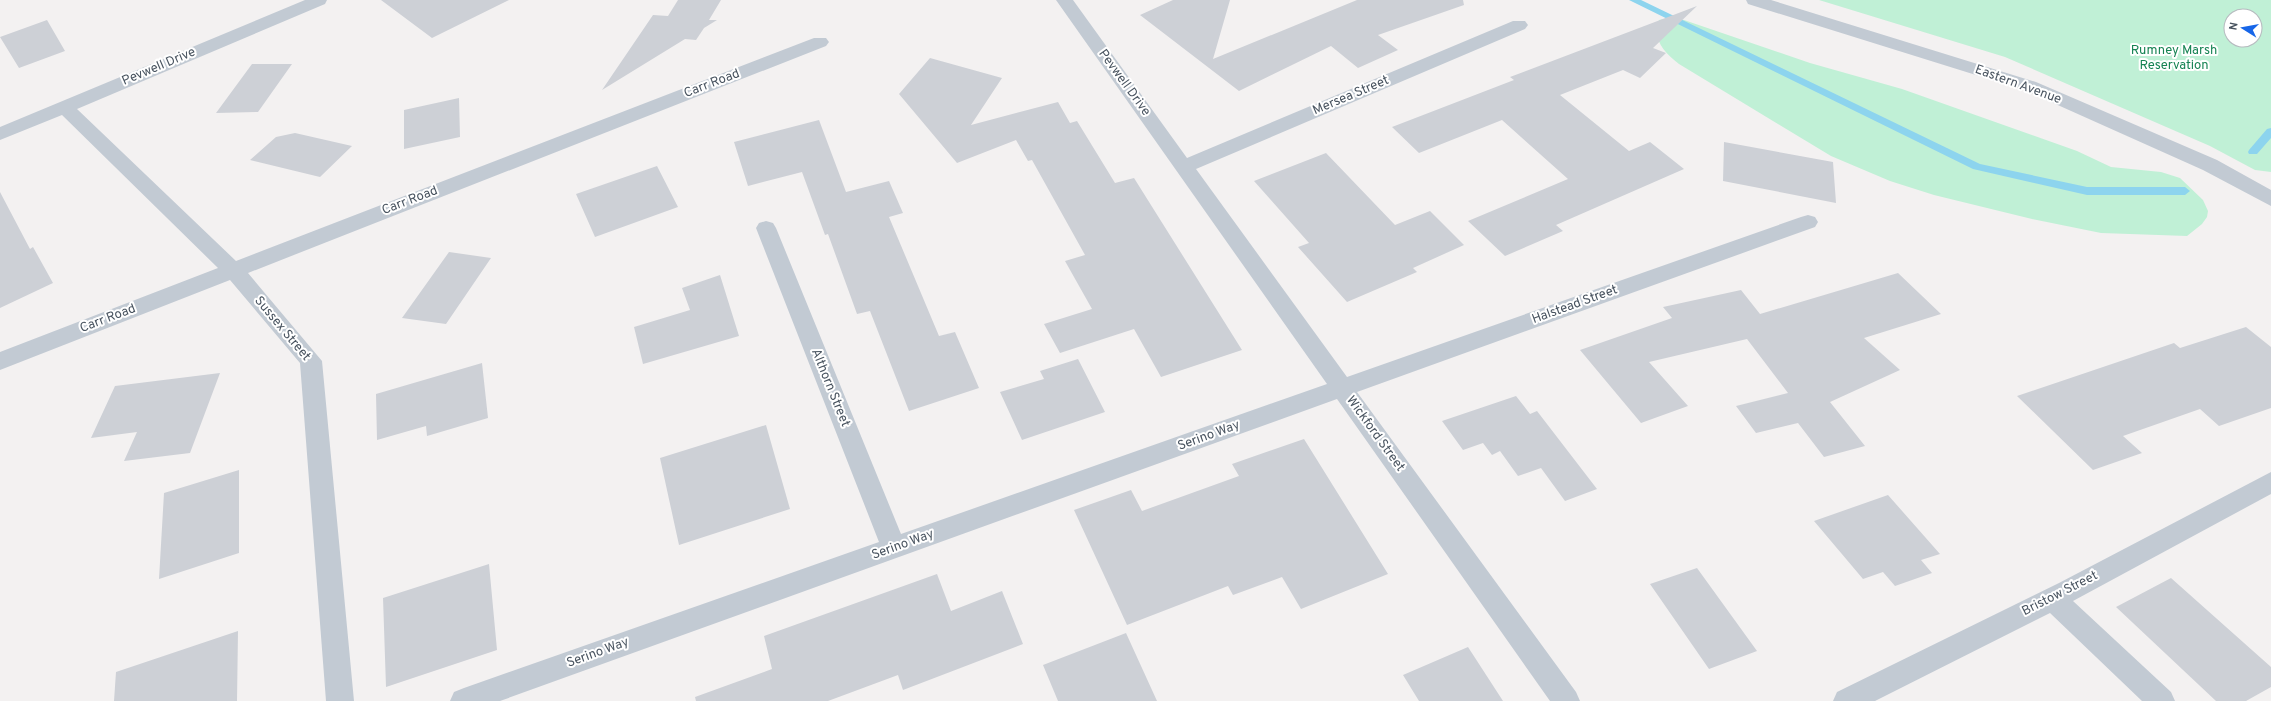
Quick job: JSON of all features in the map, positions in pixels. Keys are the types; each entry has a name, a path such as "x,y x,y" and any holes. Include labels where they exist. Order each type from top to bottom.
{"street":[{"name":"Pevwell Drive","path":"0,134 319,0"},
{"name":"Pevwell Drive","path":"1064,0 1184,167"},
{"name":"Eastern Avenue","path":"1754,0 2030,86 2210,165 2271,199"},
{"name":"Mersea Street","path":"1184,167 1519,25"},
{"name":"Carr Road","path":"0,361 820,42"},
{"name":"Sussex Street","path":"64,107 232,270 311,361 340,701"},
{"name":"Wickford Street","path":"1184,167 1566,701"},
{"name":"Halstead Street","path":"1342,388 1808,222"},
{"name":"Althorn Street","path":"766,228 894,548"},
{"name":"Serino Way","path":"464,701 1342,388"},
{"name":"Bristow Street","path":"1847,701 2052,598 2271,482"},
{"path":"2052,598 2161,701"}],"green space":[{"name":"Rumney Marsh Reservation","path":"1819,0 2271,0 2271,172 2255,170 2210,146 2005,57"},
{"path":"1669,18 1684,20 1810,63 1902,89 2077,151 2111,167 2161,172 2180,178 2203,200 2208,211 2207,217 2202,224 2187,236 2101,233 2032,219 1934,195 1890,181 1831,156 1679,64 1668,55 1658,40 1657,27 1659,20"}],"building":[{"path":"381,0 509,0 432,38"},
{"path":"678,0 721,0 709,20 717,20 704,28 696,40 685,39 602,90 653,15 668,16"},
{"path":"1173,0 1230,0 1213,59 1357,0 1463,0 1464,5 1378,35 1398,50 1358,68 1331,46 1239,91 1140,15"},
{"path":"1697,6 1653,48 1666,53 1640,78 1623,70 1560,95 1629,151 1650,142 1684,169 1556,225 1563,231 1505,256 1468,221 1568,179 1502,120 1419,153 1392,127 1514,80 1510,77"},
{"path":"47,20 65,51 19,68 0,37"},
{"path":"930,58 1002,78 971,125 1058,102 1070,123 1077,121 1115,183 1134,178 1242,350 1161,377 1134,329 1060,353 1044,324 1092,309 1065,261 1085,255 1032,160 1028,161 1016,140 957,163 899,94"},
{"path":"252,64 292,64 258,112 216,113"},
{"path":"459,98 460,137 404,149 404,110"},
{"path":"819,120 846,192 889,181 903,213 889,217 939,336 955,332 979,388 909,411 870,311 857,314 828,234 825,235 802,172 748,186 734,142"},
{"path":"295,133 352,146 320,177 250,160 276,137"},
{"path":"1724,142 1833,162 1836,203 1723,181"},
{"path":"1326,153 1395,225 1430,211 1464,245 1413,268 1417,272 1347,302 1298,247 1309,243 1254,181"},
{"path":"657,166 678,207 595,237 576,194"},
{"path":"0,192 30,249 33,247 53,283 0,308"},
{"path":"449,252 491,258 446,324 402,318"},
{"path":"1898,273 1941,314 1864,338 1900,370 1830,402 1865,446 1824,457 1798,423 1756,433 1736,406 1788,393 1747,339 1649,362 1688,406 1641,423 1580,350 1672,318 1663,307 1741,290 1760,314"},
{"path":"720,275 739,336 643,364 634,327 690,310 682,288"},
{"path":"2246,327 2271,347 2271,408 2219,426 2200,409 2123,436 2142,453 2093,470 2017,396 2174,343 2180,348"},
{"path":"1078,359 1105,412 1022,440 1000,392 1044,379 1040,371"},
{"path":"482,363 488,418 427,436 426,426 377,440 376,394"},
{"path":"220,373 190,453 124,461 137,432 91,438 115,386"},
{"path":"1516,396 1530,414 1537,411 1597,489 1565,501 1541,468 1518,476 1500,451 1492,455 1483,443 1463,450 1442,421"},
{"path":"766,425 790,509 679,545 660,458"},
{"path":"1304,439 1388,574 1301,609 1282,577 1233,595 1228,586 1127,625 1074,510 1131,490 1142,511 1239,476 1232,464"},
{"path":"239,470 239,553 159,579 164,493"},
{"path":"1888,495 1940,554 1921,560 1932,573 1895,586 1883,572 1863,579 1814,521"},
{"path":"489,564 497,650 386,687 383,598"},
{"path":"1697,568 1757,651 1709,669 1650,584"},
{"path":"937,574 951,611 1002,591 1023,644 903,690 898,675 828,701 696,701 695,697 772,669 764,636"},
{"path":"2171,578 2271,667 2271,687 2246,701 2216,701 2116,607"},
{"path":"238,631 237,701 114,701 116,672"},
{"path":"1126,633 1157,701 1058,701 1043,665"},
{"path":"1468,647 1503,701 1419,701 1403,675"}],"waterway":[{"path":"1634,0 1977,167 2087,191 2185,191"},
{"path":"2253,152 2271,131"}]}
